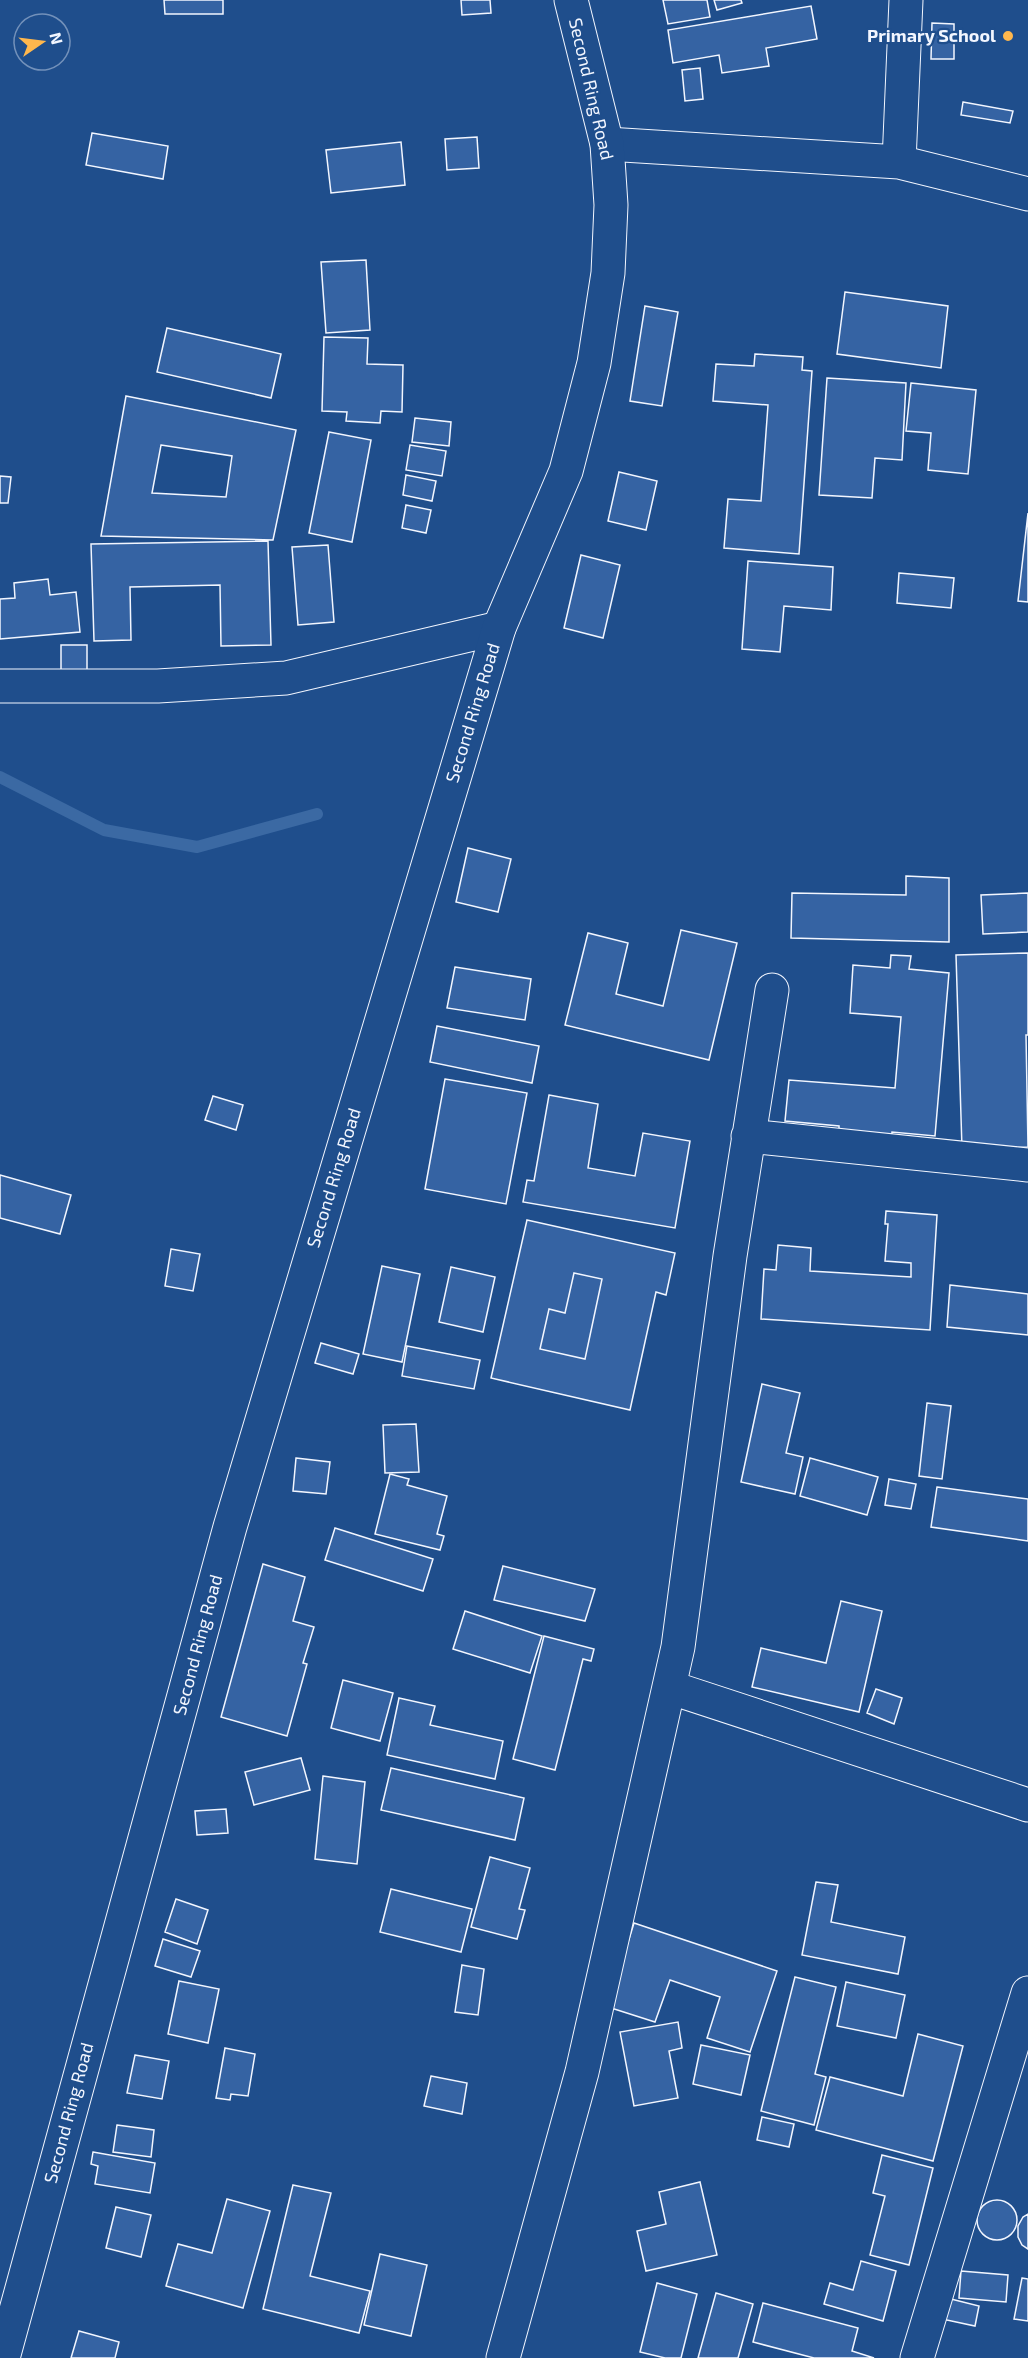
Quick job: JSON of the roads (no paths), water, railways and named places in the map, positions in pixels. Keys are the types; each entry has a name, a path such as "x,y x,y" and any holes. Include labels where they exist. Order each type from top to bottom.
{"street":[{"name":"Second Ring Road","path":"3,2358 230,1527 499,628 566,471 594,363 608,273 611,205 607,144 572,0"},
{"path":"899,162 906,0"},
{"path":"607,144 899,162 1028,194"},
{"path":"0,686 158,686 286,678 499,628"},
{"path":"503,2358 582,2072 678,1647 700,1469 748,1136 772,990"},
{"path":"748,1136 1028,1165"},
{"path":"669,1687 1028,1805"},
{"path":"917,2358 1028,1993"}],"waterway":[{"path":"0,777 104,830 197,847 317,814"}],"place":[{"name":"Primary School","path":"1008,36"}]}
